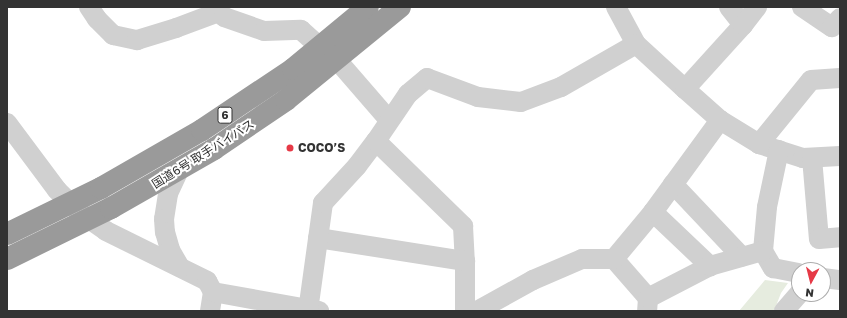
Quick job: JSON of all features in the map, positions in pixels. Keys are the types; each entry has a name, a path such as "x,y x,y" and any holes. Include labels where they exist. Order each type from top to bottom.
{"highway":[{"name":"国道6号 取手バイパス","path":"7,234 69,204 202,130 293,69 368,7"},
{"name":"国道6号 取手バイパス","path":"7,259 88,220 214,149 280,104 337,60 400,7"}],"street":[{"path":"90,7 97,19 113,35 137,40 176,28 217,9 224,16 264,31 301,30 320,47"},
{"path":"616,7 636,44 684,90 720,120 759,144 803,158 840,156"},
{"path":"729,7 743,25"},
{"path":"684,90 743,25 757,7"},
{"path":"802,7 837,27"},
{"path":"7,123 39,167 69,204 88,220 106,231 207,281 211,301 312,310 318,238 323,203 340,186 376,141 408,94 427,78 478,97 521,102 561,87 636,44"},
{"path":"337,60 389,120"},
{"path":"759,144 811,80 840,78"},
{"path":"614,259 653,212 720,120"},
{"path":"376,141 463,226 465,311"},
{"path":"780,150 766,207 764,251 773,268 791,271"},
{"path":"812,158 819,239 840,237"},
{"path":"179,170 168,194 164,219 165,232 170,250 180,267"},
{"path":"673,184 742,257"},
{"path":"653,212 710,266"},
{"path":"318,238 465,261"},
{"path":"614,259 648,304 710,266 764,251"},
{"path":"477,311 533,280 582,259 614,259"},
{"path":"784,311 792,302"}],"shaded area":[{"path":"765,280 788,283 781,293 774,311 739,311"}],"place":[{"name":"COCO’S","path":"290,148"}]}
